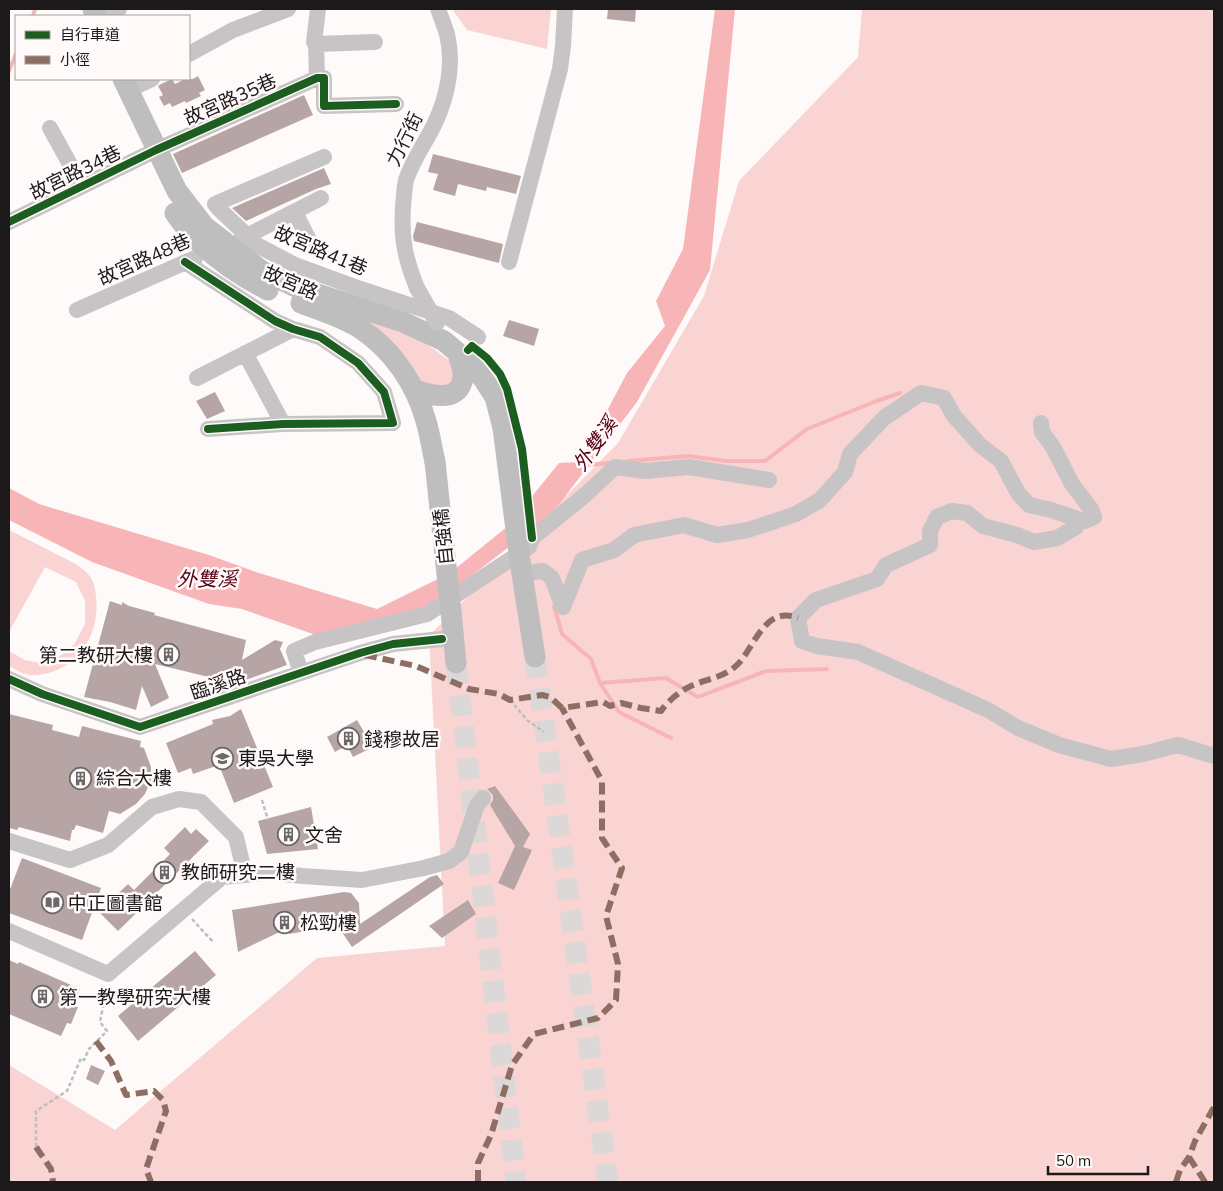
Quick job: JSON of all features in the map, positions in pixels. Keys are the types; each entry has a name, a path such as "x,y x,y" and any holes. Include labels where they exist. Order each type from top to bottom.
{"main road":[{"name":"故宮路","path":"110,80 150,153 219,248 223,263 253,282 284,297 332,314 361,328 385,348 403,370 415,390 426,420 435,462"},
{"name":"故宮路","path":"126,84 150,153"},
{"name":"故宮路","path":"219,248 296,287 403,322 447,339 471,364 495,397 503,428 527,567"},
{"path":"415,390 428,395 440,396 451,395 461,386 463,375 447,339"},
{"name":"自強橋","path":"435,462 456,663"},
{"path":"527,567 535,658"}],"street":[{"path":"105,15 119,9"},
{"path":"190,53 233,30 288,9"},
{"path":"318,9 314,42 316,44 317,78 324,78 324,106 396,104"},
{"name":"力行街","path":"438,9 447,35 450,72 444,101 435,123 415,158 406,182 402,240 416,288 447,339"},
{"path":"509,262 560,69 564,46 565,9"},
{"path":"316,44 375,42"},
{"name":"故宮路35巷","path":"150,153 317,78"},
{"path":"126,84 147,80"},
{"path":"50,128 82,186"},
{"name":"故宮路34巷","path":"9,222 150,153"},
{"name":"故宮路41巷","path":"324,156 215,204 257,245 295,264 355,287 448,318 478,337"},
{"name":"故宮路48巷","path":"77,310 248,236 321,198"},
{"path":"295,212 309,240"},
{"path":"185,262 275,321 293,329 320,337 358,363 384,392 393,423 283,424 208,429"},
{"path":"197,378 293,329"},
{"path":"245,353 283,424"},
{"path":"527,567 543,571 552,578 563,607 582,560 614,550 634,535 684,525 717,535 748,530 796,514 820,500 845,472 850,454 884,418 921,393 944,398 954,416 980,445 1001,461 1018,493 1029,505 1084,521 1094,517 1091,508 1072,484 1054,447 1042,432 1041,423"},
{"path":"302,673 294,651 315,642 427,614 529,547 532,538 584,496 615,467 645,471 689,467 768,480"},
{"path":"1080,520 1076,527 1057,538 1034,542 1017,535 983,526 967,513 952,511 937,518 930,532 930,545 886,565 877,579 816,600 798,618 802,641 817,646 858,652 988,710 1018,728 1059,745 1111,759 1143,754 1178,745 1214,756"},
{"name":"臨溪路","path":"9,679 42,694 140,727 393,644 442,639"},
{"path":"9,931 108,974 182,909 222,877 269,872 362,880 424,868 449,861 461,852 477,805 483,798"},
{"path":"9,841 70,860 108,846 152,807 179,799 201,802 236,837 245,875"}],"path":[{"path":"510,700 527,720 544,732"},
{"path":"262,800 268,820"},
{"path":"182,909 213,942"},
{"path":"36,1147 36,1111 67,1091 81,1058 84,1060 89,1049 107,1031 100,1022 109,983 108,974"}],"shaded area":[{"path":"452,9 551,9 547,49 467,30"},
{"path":"862,9 1214,9 1214,1182 9,1182 9,1065 115,1130 317,958 445,946 429,636 618,443 704,296 739,181 858,57"},
{"path":"351,313 394,328 433,348 457,367 455,384 431,392"},
{"path":"9,530 79,567 88,574 94,586 97,609 92,633 87,644 71,662 49,673 30,675 21,673 9,666 9,651 25,660 39,663 65,653 75,643 85,624 85,601 76,582 45,567 9,632"}],"water":[{"name":"外雙溪","path":"715,9 735,9 710,270 637,402 551,515 430,607 324,638 242,609 209,604 92,562 9,520 9,488 39,504 209,555 256,572 377,609 450,573 508,526 559,463 580,462 627,373 665,326 656,301 683,249"}],"building":[{"path":"608,9 636,9 635,22 607,19"},
{"path":"198,76 205,90 199,93 201,96 172,107 170,103 164,106 159,97 163,95 158,86 170,80 173,80 175,84 183,80 193,79"},
{"path":"304,95 313,115 182,173 173,154"},
{"path":"433,154 521,176 516,194 487,187 486,191 458,184 455,196 433,190 438,174 428,172"},
{"path":"324,168 331,184 246,221 232,208"},
{"path":"417,222 503,244 499,263 414,241 413,236"},
{"path":"509,320 539,329 534,346 503,336"},
{"path":"215,392 225,411 207,419 196,401"},
{"name":"第二教研大樓","path":"110,601 122,605 122,602 129,606 155,613 154,615 246,640 242,660 275,640 283,642 280,649 287,665 221,689 217,679 155,664 169,698 151,707 142,686 136,710 84,697"},
{"path":"241,709 273,787 234,803 219,765 193,774 191,768 178,773 166,743 213,724 212,720 230,716"},
{"name":"綜合大樓","path":"9,714 53,725 52,730 79,737 82,726 141,741 140,747 144,748 151,767 151,780 145,794 136,804 120,814 109,811 103,833 76,825 74,830 72,830 70,841 19,827 17,830 9,828"},
{"name":"錢穆故居","path":"357,720 373,747 353,757 347,745 335,752 327,737"},
{"path":"495,786 530,834 523,847 532,850 514,890 498,883 515,846 490,805 493,795 487,789"},
{"name":"文舍","path":"311,807 318,849 267,854 258,821"},
{"name":"教師研究二樓","path":"185,827 191,834 196,829 209,841 118,931 99,912 128,884 134,890 170,854 164,848"},
{"name":"中正圖書館","path":"22,858 101,888 82,940 9,913 9,892"},
{"name":"松勁樓","path":"437,875 444,884 352,947 335,922 306,925 306,931 289,934 288,928 238,952 232,910 344,892 351,893 359,903 360,924 430,877"},
{"path":"468,900 476,914 442,938 429,926"},
{"path":"195,951 216,975 138,1041 118,1016"},
{"name":"第一教學研究大樓","path":"9,960 18,964 19,962 80,989 73,1006 78,1007 71,1024 67,1023 61,1036 9,1014"},
{"path":"91,1065 105,1071 98,1085 86,1079"}],"waterway":[{"path":"33,15 35,9"},
{"path":"9,71 15,56"},
{"path":"628,461 688,456 726,461 765,461 807,429 900,393"},
{"path":"586,465 611,463"},
{"path":"554,606 562,634 591,659 600,683 666,678 698,697 766,671 827,669"},
{"path":"600,683 619,712 671,738"}],"tunnel":[{"path":"535,657 608,1182"},
{"path":"456,663 516,1182"}],"marked path":[{"path":"365,655 416,666 469,689 499,694 510,700 542,695 550,697 562,708 603,702 610,706 621,703 661,711 680,692 733,668 739,663 756,637 769,622 787,615 798,618"},
{"path":"478,1182 478,1163 491,1135 512,1065 534,1034 598,1018 616,1000 618,964 606,916 622,868 602,838 602,781 562,708"},
{"path":"96,1041 111,1061 126,1095 154,1091 163,1100 166,1111 146,1169 151,1182"},
{"path":"1176,1182 1180,1170 1189,1157 1195,1141 1214,1107"},
{"path":"36,1147 51,1169 53,1182"},
{"path":"1189,1157 1205,1182"}],"cycle path":[{"path":"9,222 156,150 317,78 324,78 324,106 396,104"},
{"path":"185,262 275,321 293,329 320,337 358,363 384,392 393,423 283,424 208,429"},
{"path":"468,350 472,346 487,358 500,374 507,389 522,449 532,538"},
{"path":"9,679 42,694 140,727 360,653 393,644 442,639"}],"place":[{"name":"第二教研大樓","path":"169,655"},
{"name":"錢穆故居","path":"348,739"},
{"name":"東吳大學","path":"222,758"},
{"name":"綜合大樓","path":"80,778"},
{"name":"文舍","path":"289,835"},
{"name":"教師研究二樓","path":"165,872"},
{"name":"中正圖書館","path":"52,903"},
{"name":"松勁樓","path":"284,923"},
{"name":"第一教學研究大樓","path":"43,997"}]}
